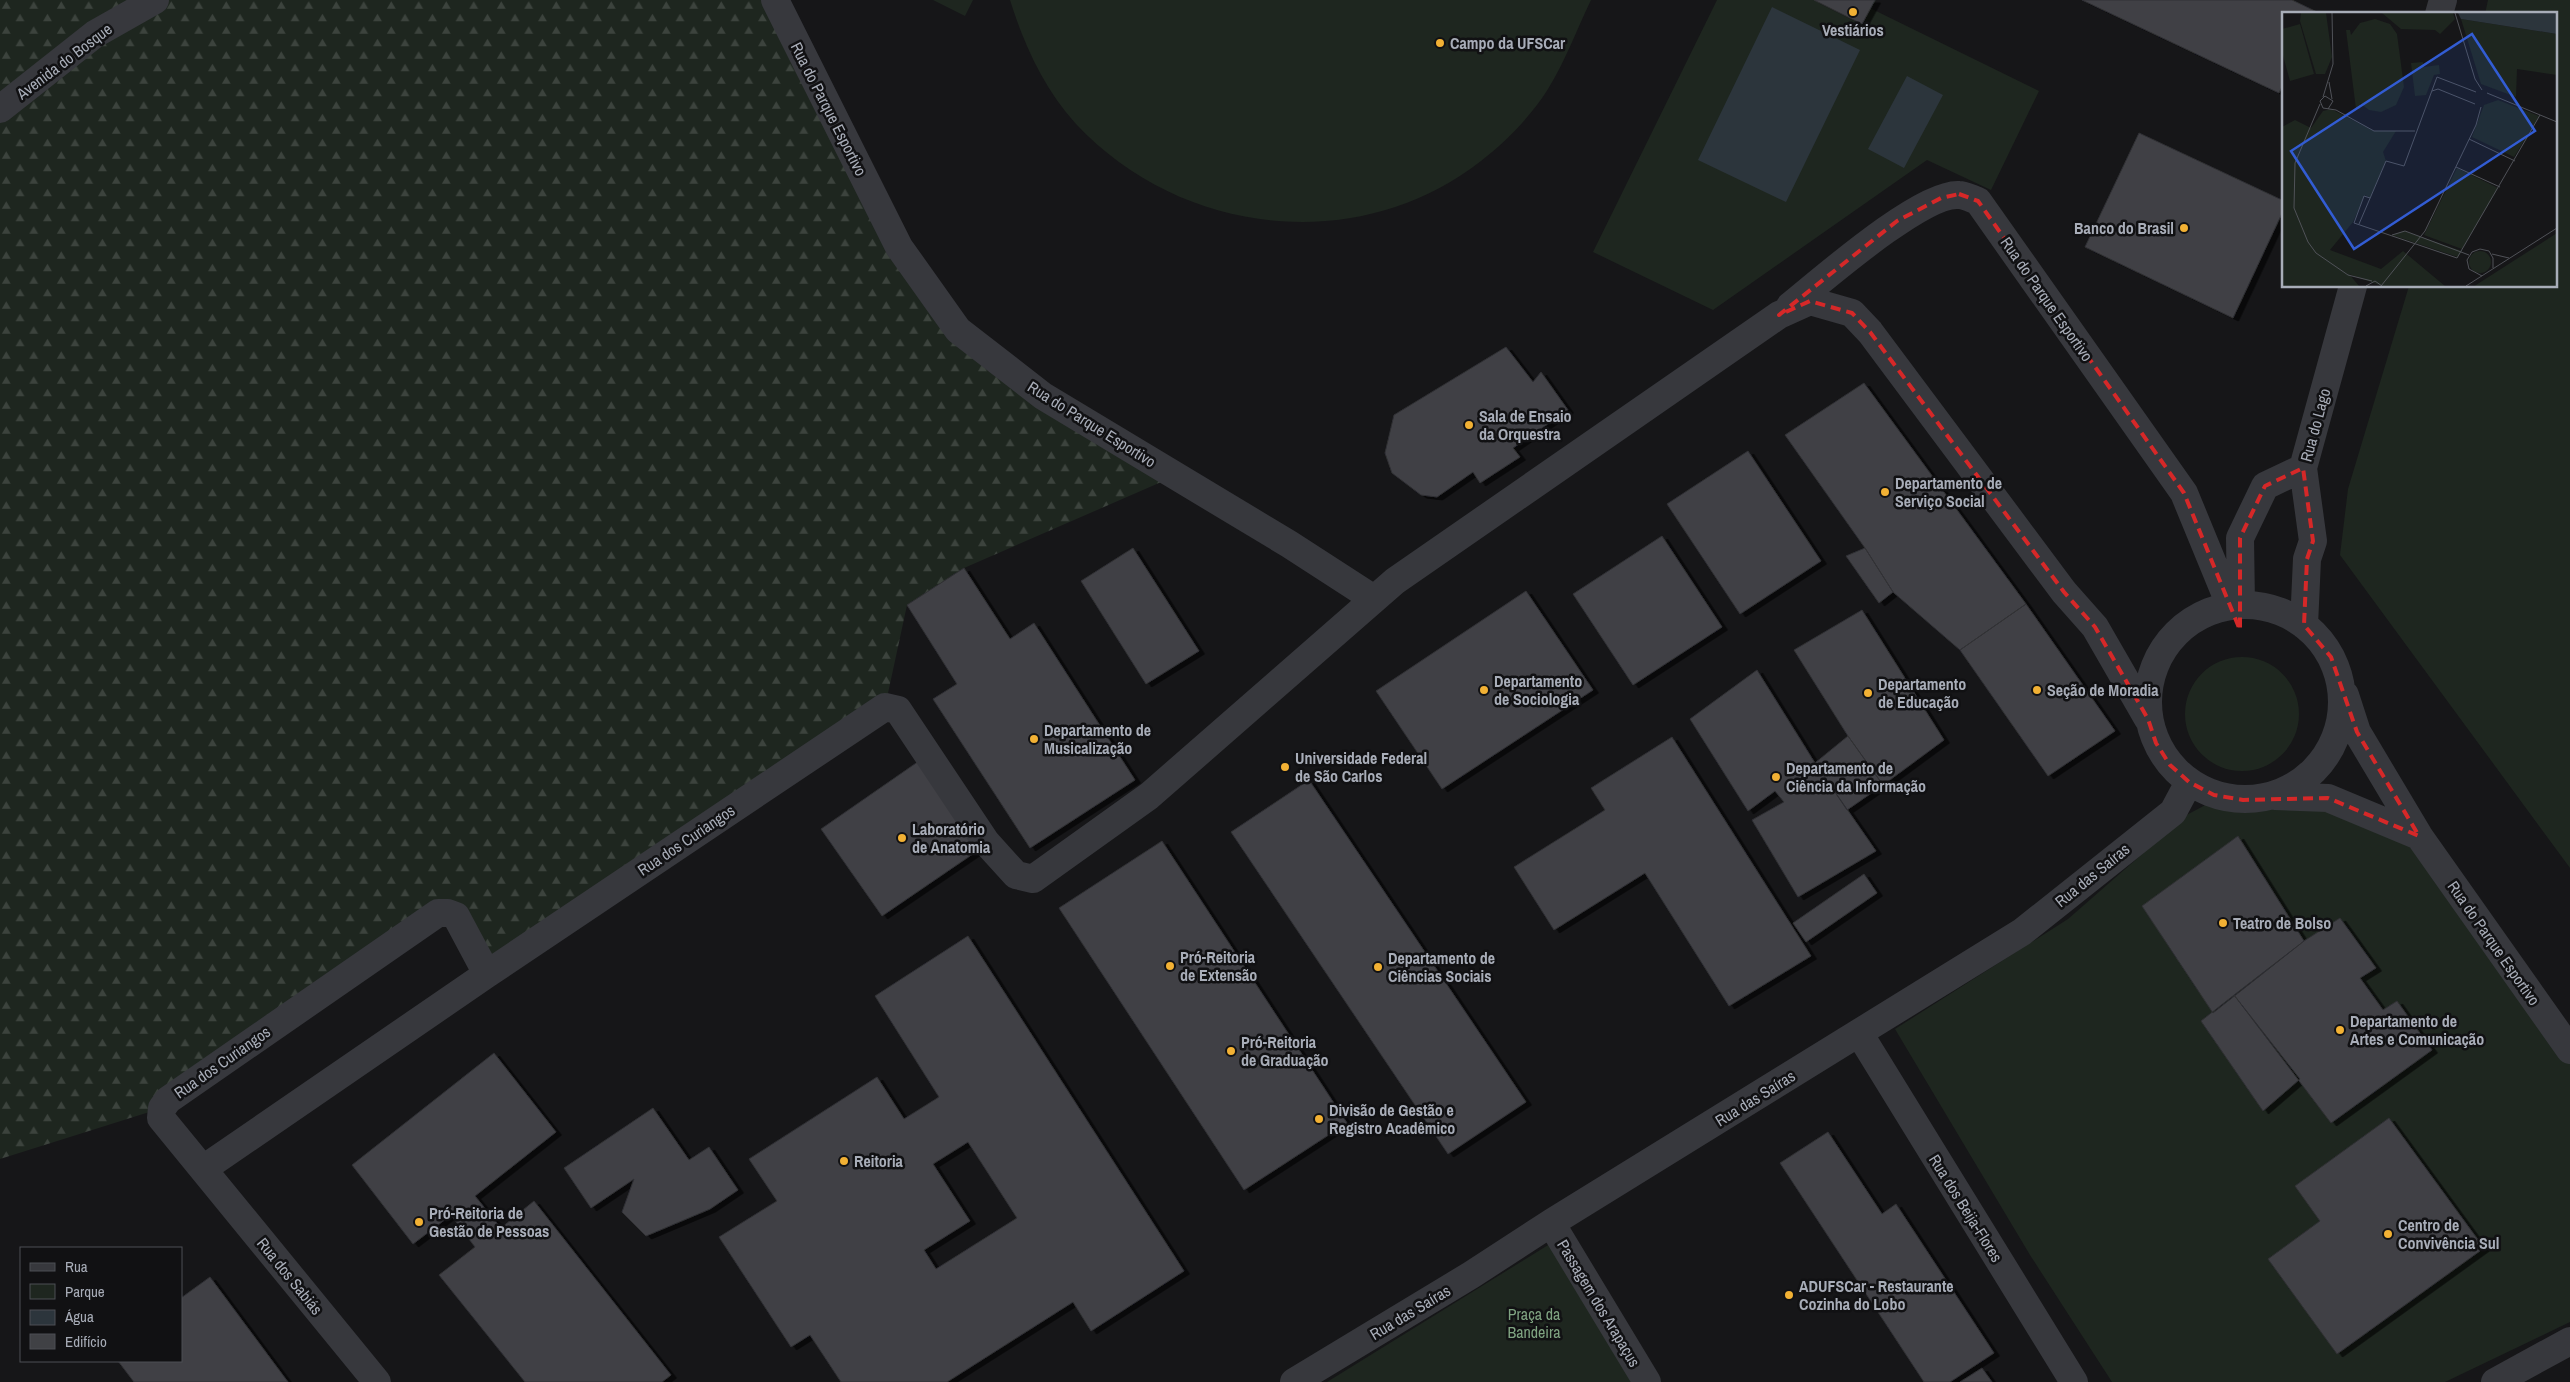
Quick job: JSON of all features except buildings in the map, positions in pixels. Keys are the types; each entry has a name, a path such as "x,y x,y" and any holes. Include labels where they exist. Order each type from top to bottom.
{"street":[{"name":"Avenida do Bosque","path":"0,109 95,34 155,0"},
{"name":"Rua do Parque Esportivo","path":"774,0 899,247 958,330 1043,396 1289,544 1374,599"},
{"name":"Rua do Parque Esportivo","path":"1779,315 1897,221 1941,198 1959,194 1978,201 2184,493 2236,605 2274,609 2304,625 2320,639 2331,657 2357,732 2419,836 2570,1050"},
{"name":"Rua do Lago","path":"2304,625 2307,559 2313,541 2303,468 2353,288"},
{"path":"1374,599 1395,581 1779,315 1810,301 1852,313 1870,332 2064,592 2095,627 2148,719 2156,743 2165,758 2189,782 2214,795 2243,800 2272,796 2328,798 2419,836"},
{"path":"2148,719 2147,693 2153,667 2165,644 2183,626 2205,612 2236,605 2240,538 2265,486 2303,468"},
{"name":"Rua dos Curiangos","path":"487,974 456,916 448,913 438,913 168,1100 162,1108 161,1118 203,1169 487,974 885,707 898,710 986,842 1016,875 1033,879 1149,796 1374,599"},
{"path":"2272,796 2298,784 2319,766 2334,741 2342,713 2341,684"},
{"name":"Rua das Saíras","path":"1294,1382 1471,1275 1550,1223 2022,932 2132,842 2173,812 2189,782"},
{"name":"Rua dos Beija-Flores","path":"1859,1034 2074,1382"},
{"name":"Rua dos Sabiás","path":"203,1169 376,1382"},
{"name":"Passagem dos Arapaçus","path":"1550,1223 1647,1382"},
{"path":"2495,1382 2570,1341"}],"highlighted area":[{"path":"1959,194 1978,201 2184,493 2240,630 2240,538 2265,486 2303,468 2313,541 2307,559 2304,625 2331,657 2357,732 2419,836 2328,798 2243,800 2214,795 2189,782 2170,765 2156,743 2148,719 2095,627 2064,592 1870,332 1852,313 1810,301 1779,315 1897,221 1941,198"}],"green space":[{"path":"0,0 775,0 958,330 1175,476 964,568 907,605 885,707 487,974 456,916 162,1108 0,1159"},
{"path":"933,0 973,0 965,16"},
{"path":"1010,0 1591,0 1548,89 1526,119 1490,154 1433,192 1381,211 1326,221 1272,220 1218,210 1166,191 1119,162 1076,124 1054,96 1036,66"},
{"path":"1717,0 1876,0 1872,9 2039,91 1991,190 1927,160 1713,310 1593,252"},
{"path":"2488,0 2570,0 2570,868 2340,555 2348,489 2408,288 2558,288 2558,12 2485,12"},
{"path":"2242,657 2264,661 2274,666 2290,682 2295,692 2299,714 2295,736 2290,746 2274,762 2264,767 2242,771 2220,767 2210,762 2194,746 2189,736 2185,714 2189,692 2194,682 2210,666 2220,661"},
{"path":"2274,787 2401,831 2570,1060 2570,1322 2445,1382 2112,1382 2030,1255 1895,1029 2068,919 2148,849 2177,820 2232,791 2247,795"},
{"name":"Praça da Bandeira","path":"1553,1242 1635,1382 1327,1382"}],"water":[{"path":"1772,7 1860,50 1786,202 1698,160"},
{"path":"1907,76 1943,95 1904,168 1868,149"}],"place":[{"name":"Vestiários","path":"1853,12"},
{"name":"Campo da UFSCar","path":"1440,43"},
{"name":"Banco do Brasil","path":"2184,228"},
{"name":"Sala de Ensaio da Orquestra","path":"1469,425"},
{"name":"Departamento de Serviço Social","path":"1885,492"},
{"name":"Departamento de Sociologia","path":"1484,690"},
{"name":"Seção de Moradia","path":"2037,690"},
{"name":"Departamento de Educação","path":"1868,693"},
{"name":"Departamento de Musicalização","path":"1034,739"},
{"name":"Universidade Federal de São Carlos","path":"1285,767"},
{"name":"Departamento de Ciência da Informação","path":"1776,777"},
{"name":"Laboratório de Anatomia","path":"902,838"},
{"name":"Teatro de Bolso","path":"2223,923"},
{"name":"Pró-Reitoria de Extensão","path":"1170,966"},
{"name":"Departamento de Ciências Sociais","path":"1378,967"},
{"name":"Departamento de Artes e Comunicação","path":"2340,1030"},
{"name":"Pró-Reitoria de Graduação","path":"1231,1051"},
{"name":"Divisão de Gestão e Registro Acadêmico","path":"1319,1119"},
{"name":"Reitoria","path":"844,1161"},
{"name":"Pró-Reitoria de Gestão de Pessoas","path":"419,1222"},
{"name":"Centro de Convivência Sul","path":"2388,1234"},
{"name":"ADUFSCar - Restaurante Cozinha do Lobo","path":"1789,1295"}]}
